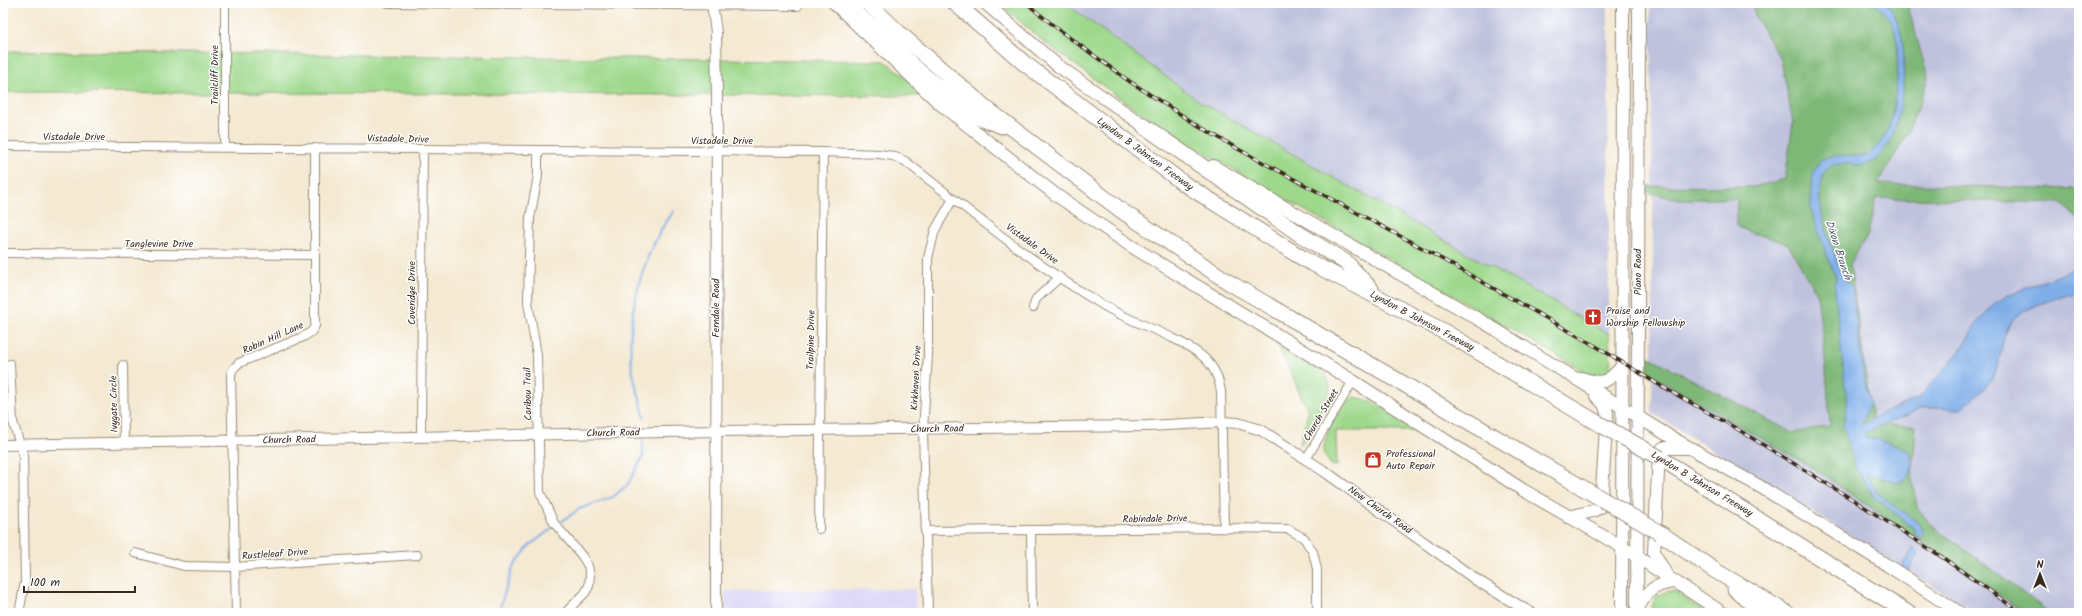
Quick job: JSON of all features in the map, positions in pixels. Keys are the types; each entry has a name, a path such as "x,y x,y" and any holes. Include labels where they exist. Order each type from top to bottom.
{"highway":[{"path":"845,3 920,72 974,116 1012,129"},
{"path":"868,3 899,34 1012,129 1122,211 1230,283 1660,533 1714,570 1786,613"},
{"name":"Lyndon B Johnson Freeway","path":"955,3 1024,63 1183,183 1304,259 1445,332 1589,418 1660,458 1908,613"},
{"path":"1144,126 1301,235 1347,263 1379,297"},
{"path":"1714,570 1762,613"}],"main road":[{"path":"834,3 939,103 1056,195 1131,246 1353,381 1568,517 1622,547 1723,613"},
{"path":"985,3 1058,65 1144,126 1485,323 1622,409 1759,486 1817,521 1960,613"},
{"name":"Plano Road","path":"1622,613 1623,3"},
{"name":"Plano Road","path":"1637,611 1639,418 1639,3"},
{"path":"1623,113 1639,114"},
{"path":"1623,229 1638,229"},
{"path":"1564,373 1588,380 1602,382 1614,376 1622,366"},
{"path":"1568,517 1593,511 1601,506 1607,412 1604,404 1587,386"},
{"path":"1671,580 1654,553 1659,453 1663,448 1689,448"},
{"path":"1637,611 1649,591 1660,584 1671,580"}],"street":[{"name":"Trailcliff Drive","path":"225,3 225,147"},
{"path":"387,3 712,4 798,6"},
{"name":"Ferndale Road","path":"712,4 716,32 717,151 716,613"},
{"name":"Vistadale Drive","path":"3,146 823,152 893,156 906,161 953,199 1060,277 1108,308 1156,329 1202,356 1213,366 1219,378 1223,422 1224,528"},
{"name":"Robin Hill Lane","path":"236,613 231,374 239,363 303,337 311,332 315,326 315,148"},
{"name":"Coveridge Drive","path":"421,437 423,149"},
{"name":"Caribou Trail","path":"538,150 538,176 530,218 528,302 537,354 539,482 544,504 554,523 582,556 588,566 590,575 589,586 585,593 565,613"},
{"name":"Trailpine Drive","path":"819,529 823,152"},
{"name":"Kirkhaven Drive","path":"928,613 923,429 928,356 929,249 934,230 953,199"},
{"name":"Tanglevine Drive","path":"3,253 314,255"},
{"path":"1033,308 1036,299 1060,277"},
{"path":"10,364 13,422 23,454 25,582 19,613"},
{"name":"Ivygate Circle","path":"123,365 124,442"},
{"name":"Church Street","path":"1306,459 1353,381"},
{"name":"Church Road","path":"3,445 716,431 820,431 1148,426 1223,422"},
{"name":"New Church Road","path":"1223,422 1238,423 1261,430 1306,459 1478,581 1531,613"},
{"name":"Robindale Drive","path":"925,531 1224,528 1288,529 1304,538 1313,552 1315,561 1317,613"},
{"path":"1031,530 1032,613"},
{"name":"Rustleleaf Drive","path":"135,553 184,566 235,567 417,554"}],"shaded area":[{"path":"1065,3 1608,3 1609,334 1199,101"},
{"path":"1650,3 2079,3 2079,613 1976,613 1652,413 1653,202"},
{"path":"915,589 916,613 725,613 725,591"}],"green space":[{"path":"999,3 1065,3 1199,101 1609,334 1611,371 1605,376 1591,375 1191,145 1125,102 1039,38"},
{"path":"1752,3 1907,3 1928,78 1917,111 1903,142 1877,184 2079,189 2079,220 2061,203 1876,198 1868,234 1850,264 1873,426 1916,426 1912,481 1917,507 1930,524 2050,613 2026,613 1811,467 1648,373 1648,356 1793,433 1830,426 1825,356 1817,295 1788,244 1736,226 1737,199 1678,199 1646,192 1648,186 1754,187 1785,179 1793,122 1781,60 1756,18"},
{"path":"3,51 885,61 929,96 3,92"},
{"path":"1276,341 1315,365 1322,371 1329,382 1329,395 1326,403 1312,430 1300,445 1308,411"},
{"path":"1355,397 1380,406 1418,431 1336,431 1337,466 1331,465 1323,453 1329,429 1337,413 1348,401"},
{"path":"1667,591 1674,591 1707,613 1651,613 1654,598"}],"water":[{"path":"1874,3 1886,3 1894,15 1900,29 1904,63 1899,115 1888,145 1876,159 1862,165 1832,165 1822,178 1820,189 1822,215 1826,229 1845,280 1852,286 1864,379 1870,402 1862,425 1878,415 1919,398 1960,351 1978,322 1991,306 2008,295 2079,267 2079,292 2036,305 2014,319 2009,325 1995,373 1984,388 1961,409 1923,408 1865,433 1866,437 1891,443 1910,451 1913,464 1909,477 1897,483 1866,473 1879,495 1920,524 1923,531 1922,539 1915,535 1913,528 1874,497 1856,470 1843,425 1847,405 1834,282 1837,281 1817,229 1811,206 1811,184 1818,164 1822,160 1832,156 1867,156 1883,139 1889,127 1896,90 1898,59 1897,45 1892,24 1884,12"},
{"path":"1913,548 1919,553 1905,576 1899,571"}],"waterway":[{"path":"644,417 631,361 634,304 644,267 651,250 662,228 674,211"},
{"path":"561,522 579,509 613,497 628,484 643,456 643,439"},
{"path":"498,613 513,567 530,545 551,529"}],"railway":[{"path":"1026,3 1059,30 1129,81 1194,123 1238,149 1415,244 1599,348 1661,386 1734,427 1855,501 1939,555 2021,613"}],"place":[{"name":"Praise and Worship Fellowship","path":"1593,317"},
{"name":"Professional Auto Repair","path":"1373,460"}],"water label":[{"name":"Dixon Branch","path":"1838,250"}]}
